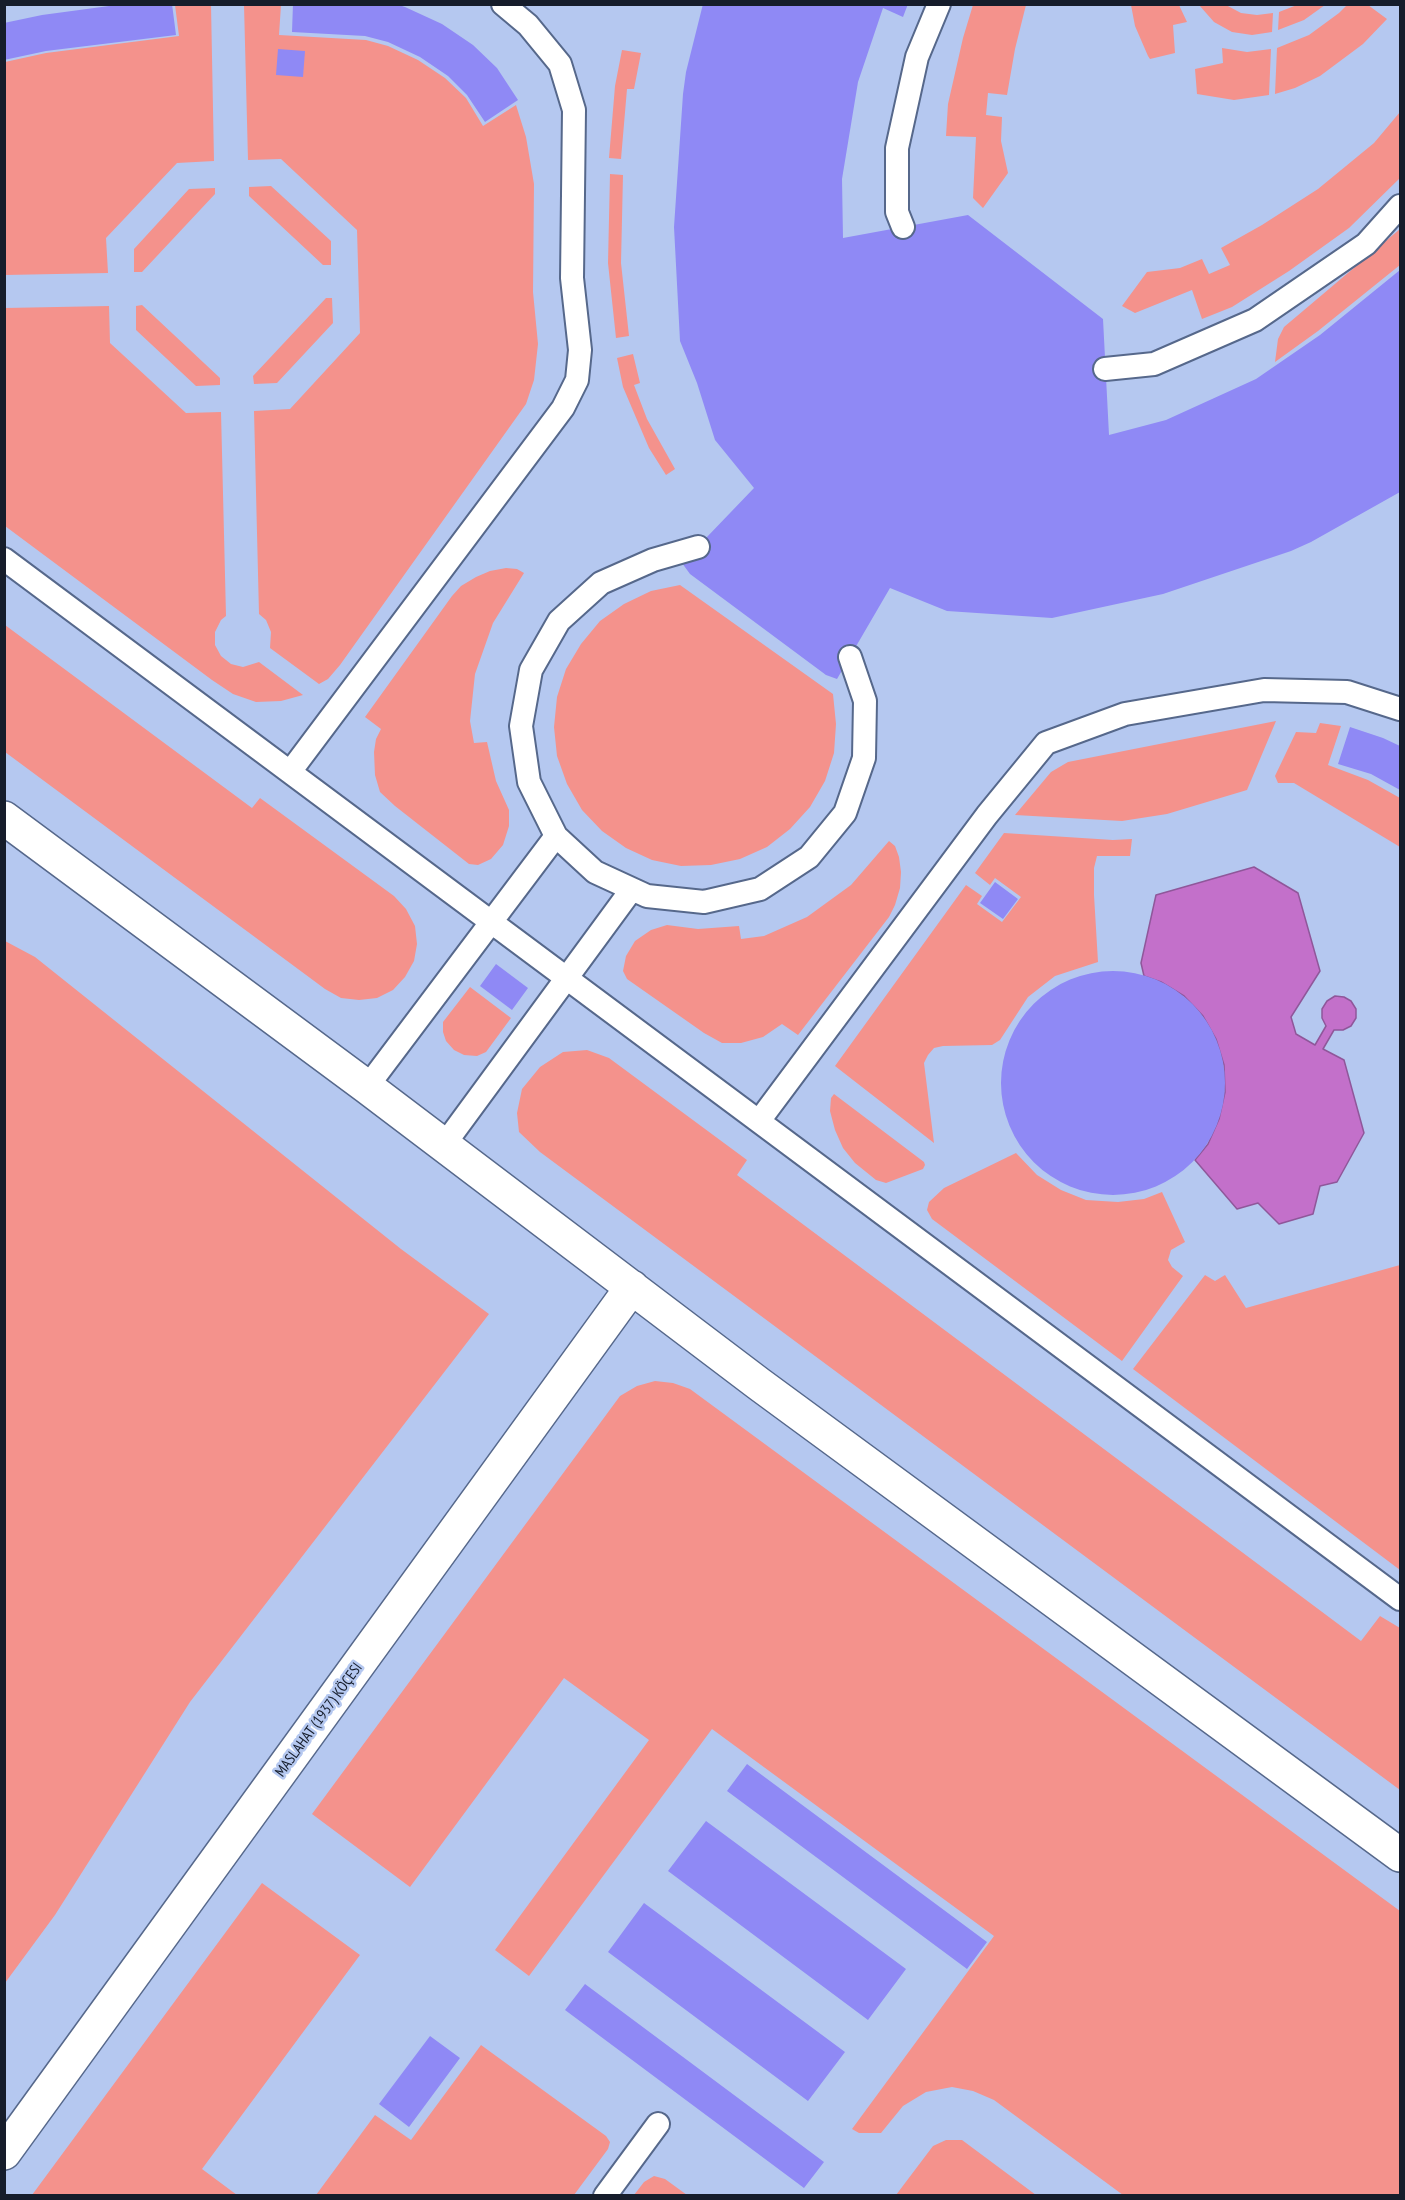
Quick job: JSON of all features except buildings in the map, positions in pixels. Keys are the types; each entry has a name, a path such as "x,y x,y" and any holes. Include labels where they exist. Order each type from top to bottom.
{"street":[{"path":"4,818 367,1087 759,1384 1401,1856"},
{"name":"MASLAHAT (1937) KÖÇESI","path":"4,2153 632,1287"}],"lane":[{"path":"290,772 563,408 577,380 580,350 572,278 574,110 560,64 528,25 503,4"},
{"path":"903,227 897,212 897,148 917,57 939,4"},
{"path":"1106,369 1155,364 1255,320 1365,244 1401,206"},
{"path":"698,547 653,561 601,583 559,621 531,670 520,726 529,782 556,836 595,872 647,896 704,902 760,889 809,857 845,813 864,758 865,701 850,657"},
{"path":"4,559 1401,1599"},
{"path":"759,1121 987,814 1046,743 1125,714 1264,690 1347,692 1401,709"},
{"path":"367,1087 556,836"},
{"path":"444,1145 632,889"},
{"path":"605,2196 658,2124"}],"shaded area":[{"path":"175,5 211,5 214,161 177,163 106,238 108,273 5,275 5,62 46,53 179,36"},
{"path":"244,5 281,5 279,35 366,40 388,46 418,60 445,78 466,98 483,126 516,105 526,137 534,184 533,292 538,344 534,380 526,404 340,665 328,679 319,684 270,648 271,632 266,620 259,614 254,411 290,409 360,333 357,230 281,159 248,160"},
{"path":"973,5 1026,5 1007,95 988,93 986,115 1002,117 1001,141 1008,173 983,208 973,198 976,137 946,136 948,104"},
{"path":"1131,5 1179,5 1187,22 1173,25 1175,53 1150,59 1135,26"},
{"path":"1199,5 1226,5 1241,13 1257,15 1273,13 1272,32 1252,35 1232,32 1214,22"},
{"path":"1297,5 1325,5 1304,20 1278,30 1279,12"},
{"path":"1347,5 1368,5 1387,19 1363,44 1320,76 1295,88 1275,94 1277,48 1309,35"},
{"path":"1222,48 1247,52 1271,49 1269,95 1234,100 1197,94 1195,69 1223,63"},
{"path":"622,50 641,53 634,89 627,89 621,159 609,158 615,86"},
{"path":"1400,112 1400,178 1349,228 1289,271 1232,307 1202,319 1192,290 1135,313 1122,306 1147,272 1180,268 1202,259 1209,274 1230,265 1221,248 1318,189 1374,143"},
{"path":"610,174 623,175 621,263 629,336 616,338 608,263"},
{"path":"271,186 331,241 331,265 323,265 249,196 249,187"},
{"path":"215,188 215,194 142,272 134,272 134,249 189,189"},
{"path":"1400,229 1400,265 1318,331 1275,362 1278,339 1284,327"},
{"path":"326,298 332,298 333,323 277,383 254,384 253,376"},
{"path":"142,305 220,378 220,385 196,386 136,330 136,306"},
{"path":"109,306 110,343 186,413 221,412 226,616 221,620 215,632 215,645 221,656 231,664 243,667 259,662 303,695 281,701 256,702 233,694 5,526 5,308"},
{"path":"633,354 640,383 634,385 647,419 675,469 666,475 649,448 623,387 617,358"},
{"path":"506,568 517,569 524,573 493,623 475,674 470,721 474,743 487,742 496,781 509,810 509,826 503,845 491,859 478,865 469,864 380,792 375,775 374,752 376,739 381,729 365,717 461,586 490,571"},
{"path":"680,585 833,694 836,724 834,753 825,781 810,807 790,829 767,847 740,859 711,865 681,866 652,860 626,848 602,831 582,810 567,784 557,756 554,727 557,697 566,669 581,644 600,621 624,604 651,591"},
{"path":"5,625 252,808 260,798 394,896 406,909 415,926 417,944 414,961 405,977 393,990 377,998 359,1000 341,998 325,989 5,752"},
{"path":"1276,721 1247,790 1167,814 1122,821 1015,815 1051,772 1068,762"},
{"path":"1320,723 1341,726 1328,765 1368,780 1400,798 1400,847 1294,783 1278,783 1275,776 1296,732 1316,733"},
{"path":"1004,833 1113,840 1132,839 1130,856 1097,856 1094,868 1094,895 1098,962 1055,976 1028,997 1000,1040 992,1045 943,1046 934,1048 928,1055 924,1063 934,1143 835,1066 966,885 982,896 977,904 1002,922 1021,897 995,878 990,885 975,873"},
{"path":"889,841 895,846 901,872 900,888 895,905 889,917 798,1035 782,1024 763,1037 741,1043 722,1043 627,979 623,971 626,956 635,941 651,930 667,925 698,929 739,926 741,939 764,936 807,917 851,885"},
{"path":"1254,867 1298,893 1320,971 1291,1017 1296,1034 1315,1045 1326,1026 1322,1018 1322,1009 1327,1001 1335,996 1351,1001 1356,1009 1356,1018 1351,1026 1343,1030 1334,1030 1323,1049 1344,1060 1364,1133 1337,1182 1320,1186 1313,1214 1279,1224 1258,1203 1237,1209 1195,1160 1208,1144 1219,1119 1225,1092 1224,1065 1216,1039 1203,1016 1184,996 1161,982 1144,976 1141,963 1156,895"},
{"path":"5,941 35,957 401,1249 489,1314 190,1702 55,1915 5,1983"},
{"path":"470,987 511,1018 486,1052 477,1056 464,1055 454,1050 446,1041 443,1032 443,1022"},
{"path":"587,1050 609,1058 747,1160 737,1175 1361,1641 1380,1616 1400,1628 1400,1790 540,1152 519,1132 517,1113 522,1089 540,1067 563,1052"},
{"path":"834,1094 924,1162 923,1169 886,1183 876,1180 855,1163 843,1148 835,1130 830,1111 831,1098"},
{"path":"1016,1153 1037,1175 1061,1190 1086,1200 1118,1202 1144,1199 1162,1192 1185,1242 1171,1250 1168,1260 1172,1267 1183,1276 1122,1361 932,1219 927,1210 929,1202 944,1188"},
{"path":"1400,1265 1400,1570 1133,1369 1205,1275 1215,1281 1225,1275 1246,1308"},
{"path":"655,1381 673,1383 690,1389 1400,1911 1400,2195 1123,2195 994,2100 973,2091 952,2087 926,2092 903,2106 881,2133 859,2133 852,2129 994,1936 712,1729 529,1976 495,1950 649,1740 564,1678 410,1887 312,1814 620,1396 637,1386"},
{"path":"262,1883 360,1955 202,2169 237,2195 32,2195"},
{"path":"481,2045 606,2136 610,2142 608,2149 574,2195 316,2195 375,2115 411,2140"},
{"path":"946,2140 962,2140 1036,2195 896,2195 933,2146"},
{"path":"654,2176 665,2179 687,2195 634,2195 644,2182"}]}
